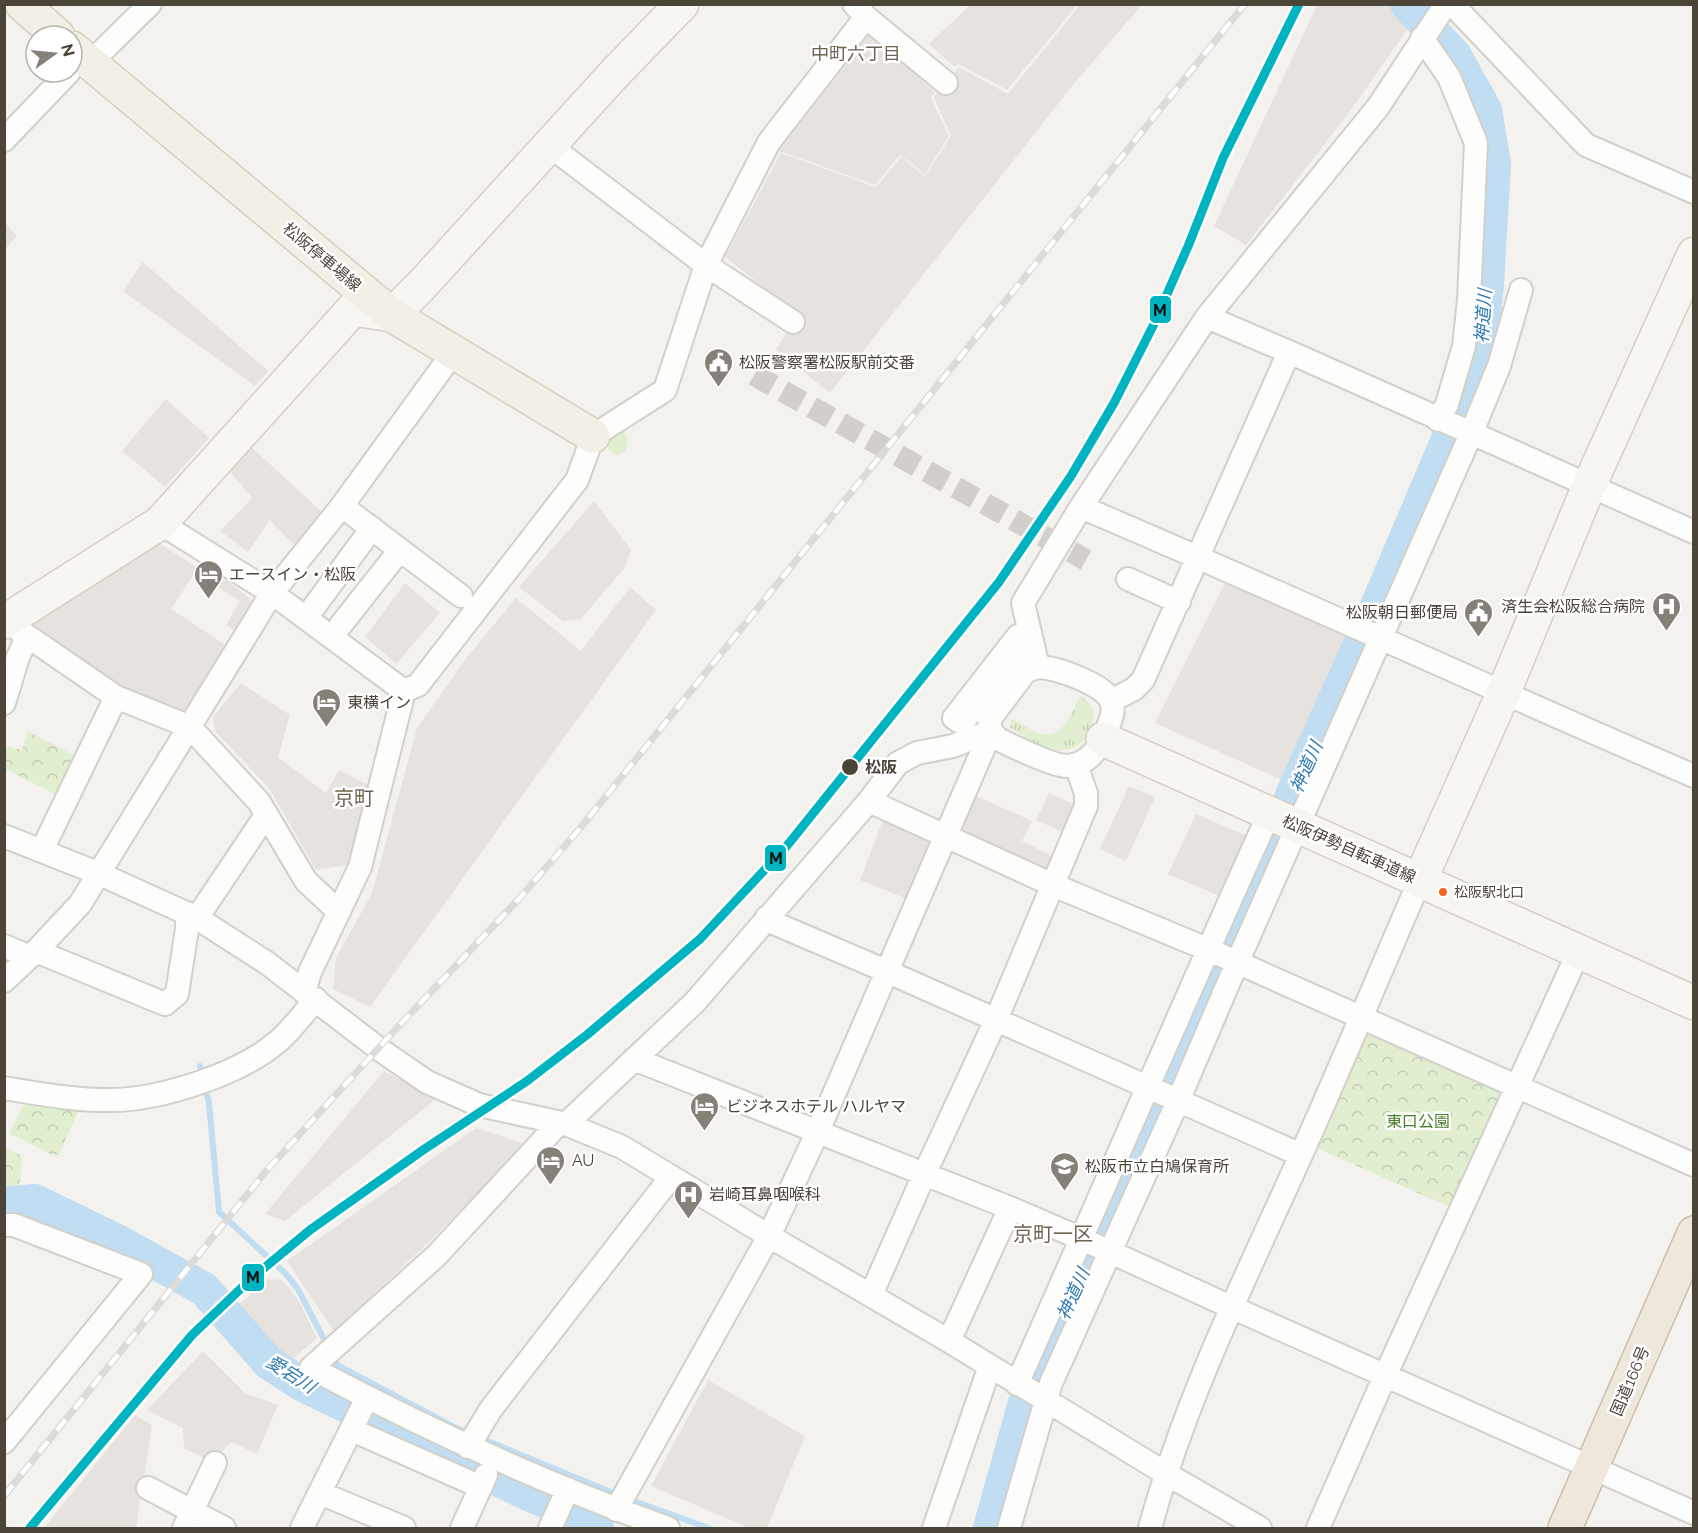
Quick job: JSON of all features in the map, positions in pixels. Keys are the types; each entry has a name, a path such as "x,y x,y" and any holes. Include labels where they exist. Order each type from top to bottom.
{"highway":[{"name":"国道166号","path":"1565,1528 1694,1233"}],"main road":[{"path":"22,4 44,24"},
{"name":"松阪停車場線","path":"84,68 392,315 592,436"}],"street":[{"path":"84,56 150,4"},
{"path":"11,625 160,523 353,309 392,315 616,72 682,4"},
{"path":"1038,667 1023,603 1081,507 1207,317 1378,107 1446,4"},
{"path":"1452,4 1586,145 1694,192"},
{"path":"404,691 418,685 577,480 592,436 665,390 706,265 769,142 860,11 946,83"},
{"path":"1422,38 1449,77 1476,143 1469,300 1464,346 1447,404 1455,426"},
{"path":"4,140 56,84"},
{"path":"550,146 706,265 793,322"},
{"path":"1150,1528 1165,1473 1231,1307 1301,1155 1419,880 1503,694 1589,486 1694,254"},
{"path":"1018,1384 1207,950 1283,821 1378,637 1455,426 1499,366 1521,290"},
{"path":"1207,317 1694,532"},
{"path":"1111,701 1139,686 1143,681 1289,352"},
{"path":"4,981 80,904 272,593 342,506 453,353"},
{"path":"342,506 461,596"},
{"path":"1081,507 1694,776"},
{"path":"160,523 272,593 404,691"},
{"path":"314,607 372,528"},
{"path":"340,626 400,550"},
{"path":"1128,579 1179,602"},
{"path":"11,625 116,697 190,727 259,802 306,881 339,912"},
{"path":"4,703 18,657 11,625"},
{"path":"1038,667 1057,670 1101,688 1111,701 1114,709 1103,739 1096,751 1076,765 1058,765 998,739 991,731 988,720 1026,671 1038,667"},
{"path":"4,1088 84,1100 136,1098 219,1075 259,1056 278,1042 310,996 310,972 360,867 404,691"},
{"path":"42,850 116,697"},
{"path":"668,1528 621,1501 568,1489 493,1461 473,1439 367,1399 311,1368 436,1256 562,1123 695,1002 869,801 898,763 917,753 952,746 991,731"},
{"path":"621,1501 769,1236 818,1131 991,731"},
{"name":"松阪伊勢自転車道線","path":"1103,739 1694,1003"},
{"path":"871,1295 996,1020 1086,806 1086,793 1076,765"},
{"path":"869,801 1053,885 1361,1017 1694,1165"},
{"path":"4,946 33,954 165,1004 177,994 187,929 192,916 266,815"},
{"path":"1009,1528 1044,1399 1178,1101 1237,963 1283,821"},
{"path":"8,844 42,850 192,916 267,963 379,1049 427,1082 479,1105 562,1123 622,1147 1260,1528"},
{"path":"768,917 776,924 1301,1155"},
{"path":"1318,1528 1385,1376 1580,951"},
{"path":"634,1059 1083,1239 1694,1513"},
{"path":"473,1439 490,1408 671,1177"},
{"path":"950,1341 1010,1208"},
{"path":"4,1225 14,1225 141,1274 4,1442"},
{"path":"934,1528 990,1366"},
{"path":"302,1528 367,1399"},
{"path":"352,1428 481,1486"},
{"path":"462,1528 493,1461"},
{"path":"188,1520 215,1463"},
{"path":"148,1488 188,1520 224,1528"},
{"path":"551,1526 568,1489"},
{"path":"320,1493 404,1528"}],"green space":[{"path":"622,429 626,434 627,448 626,451 616,455 608,449 606,442"},
{"path":"1081,696 1090,705 1094,716 1085,739 1075,747 1055,750 1009,727 1011,720 1042,734 1057,732 1067,721"},
{"path":"28,731 81,759 62,798 5,769 4,745 22,750"},
{"name":"東口公園","path":"1377,1031 1500,1086 1504,1099 1452,1208 1316,1148 1366,1034"},
{"path":"26,1100 80,1108 59,1154 54,1156 9,1133"},
{"path":"5,1147 22,1156 19,1192 5,1193"}],"shaded area":[{"path":"970,5 1077,5 1007,90 958,64 955,67 929,44"},
{"path":"1080,5 1142,5 1073,85 830,393 776,350 798,314 725,257 781,153 876,187 901,157 925,176 951,136 934,97 959,67 1008,94"},
{"path":"1317,5 1396,5 1409,27 1351,110 1246,245 1214,226"},
{"path":"870,34 935,92 931,98 949,136 925,174 900,155 875,185 779,151"},
{"path":"5,223 17,236 4,249"},
{"path":"143,262 268,371 255,386 123,291"},
{"path":"166,399 209,438 165,487 122,451"},
{"path":"248,444 322,512 296,547 270,520 248,552 220,531 252,498 228,469"},
{"path":"594,501 631,550 625,567 581,619 563,621 519,587"},
{"path":"156,541 198,568 171,609 227,646 183,713 116,689 25,624"},
{"path":"224,578 256,603 237,632 226,625 240,601 219,588"},
{"path":"1227,579 1350,631 1284,781 1155,723"},
{"path":"405,583 440,613 396,664 365,637"},
{"path":"630,587 656,610 370,1007 333,989 336,958 372,893 417,728 467,657 516,598 581,651"},
{"path":"241,683 290,715 278,757 326,793 339,770 371,786 347,865 316,870 269,788 215,731 213,717"},
{"path":"1129,786 1155,797 1126,861 1100,849"},
{"path":"1049,793 1075,805 1063,832 1036,820"},
{"path":"976,796 1032,821 1022,841 1054,857 1048,872 960,830"},
{"path":"1196,814 1252,838 1224,898 1168,874"},
{"path":"884,817 933,839 907,899 860,880"},
{"path":"384,1071 437,1098 285,1221 265,1214"},
{"path":"476,1128 522,1143 491,1179 431,1240 334,1331 287,1261"},
{"path":"268,1279 281,1280 286,1284 300,1303 317,1338 290,1361 237,1306"},
{"path":"203,1351 245,1393 278,1405 257,1454 232,1442 210,1461 184,1448 183,1428 147,1410"},
{"path":"708,1380 805,1436 767,1528 749,1528 651,1486"},
{"path":"135,1415 152,1425 136,1528 44,1528"}],"waterway":[{"name":"神道川","path":"990,1528 1024,1406 1372,618 1449,437 1480,354 1487,284 1494,164 1485,110 1455,56 1407,4"},
{"path":"200,1066 209,1103 219,1212 285,1273 298,1289 328,1347"},
{"name":"愛宕川","path":"4,1204 35,1201 115,1240 204,1289 269,1363 303,1385 585,1519 597,1528"},
{"path":"333,1356 337,1365 456,1428 618,1495"},
{"path":"628,1499 709,1528"}],"tunnel":[{"path":"754,375 1086,560"}],"railway":[{"path":"4,1496 267,1170 518,900 582,826 1245,4"}],"transit line":[{"name":"M","path":"30,1528 192,1335 252,1278 310,1230 423,1150 527,1081 588,1034 700,939 786,847 999,582 1071,476 1114,403 1153,326 1223,158 1299,4"}],"place":[{"name":"松阪警察署松阪駅前交番","path":"718,388"},
{"name":"エースイン・松阪","path":"208,600"},
{"name":"済生会松阪総合病院","path":"1666,632"},
{"name":"松阪朝日郵便局","path":"1479,638"},
{"name":"東横イン","path":"326,728"},
{"name":"松阪","path":"850,767"},
{"name":"松阪駅北口","path":"1443,892"},
{"name":"ビジネスホテル ハルヤマ","path":"705,1132"},
{"name":"AU","path":"551,1186"},
{"name":"松阪市立白鳩保育所","path":"1064,1192"},
{"name":"岩崎耳鼻咽喉科","path":"688,1220"}],"district":[{"name":"中町六丁目","path":"856,53"},
{"name":"京町","path":"354,798"},
{"name":"京町一区","path":"1053,1234"}]}
